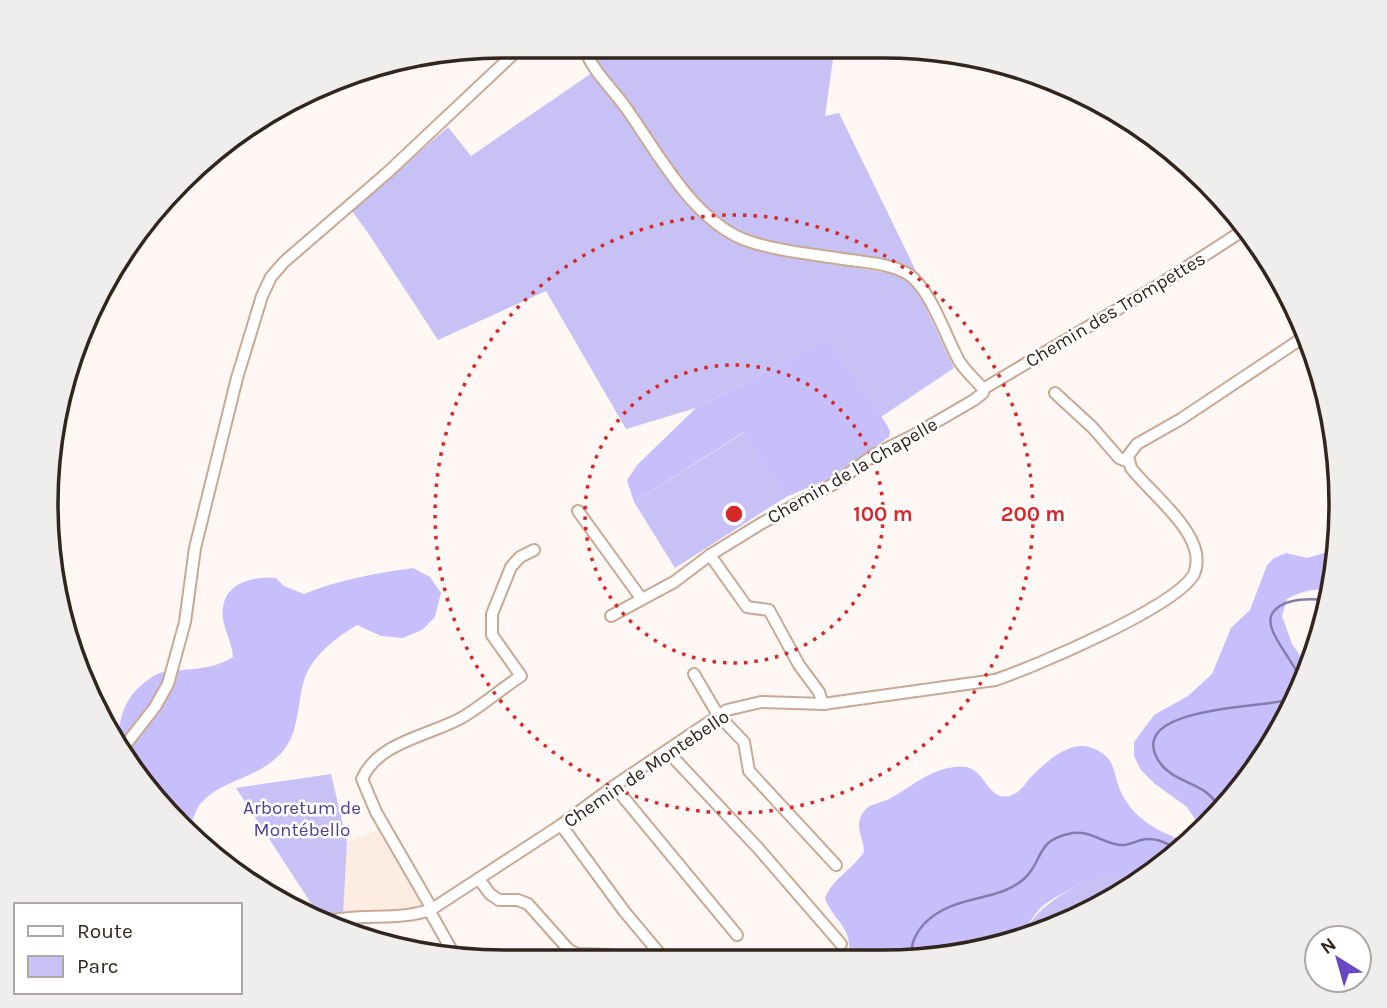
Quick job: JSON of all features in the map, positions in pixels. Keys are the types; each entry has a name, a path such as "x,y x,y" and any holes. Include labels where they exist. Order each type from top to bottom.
{"street":[{"path":"127,742 155,707 168,684 185,622 195,548 237,378 262,296 271,277 284,262 387,173 509,58"},
{"path":"590,58 666,166 698,208 713,222 751,243 885,265 910,275 924,291 967,373 982,389"},
{"name":"Chemin des Trompettes","path":"982,389 1161,283 1238,234"},
{"path":"1129,462 1130,450 1137,444 1181,419 1298,341"},
{"name":"Chemin de la Chapelle","path":"611,616 674,582 710,555 762,523 837,482 875,454 974,400 983,393 982,389"},
{"name":"Chemin de Montebello","path":"338,918 413,914 431,910 561,825 718,715 745,704 823,704 995,680 1094,639 1127,622 1183,586 1193,575 1197,564 1191,538 1138,477 1129,462 1119,458 1092,427 1055,393"},
{"path":"578,511 641,598"},
{"path":"450,946 376,812 362,779 372,762 381,754 463,717 521,676 492,635 492,614 511,567 520,557 534,550"},
{"path":"710,555 747,607 769,610 799,665 819,692 823,704"},
{"path":"694,674 718,715 744,742 749,771 836,865"},
{"path":"668,752 758,848 841,944"},
{"path":"614,786 737,934"},
{"path":"561,825 624,911 657,950"},
{"path":"478,879 490,894 499,900 518,900 528,904 569,950"}],"shaded area":[{"path":"825,340 830,341 887,425 889,437 828,479 786,497 744,432 634,502 627,480 638,464 696,408"},
{"path":"1286,553 1307,558 1326,553 1321,589 1287,599 1282,616 1292,644 1302,658 1295,675 1254,752 1219,798 1195,823 1187,807 1155,784 1141,770 1134,756 1134,742 1154,715 1188,696 1212,674 1231,628 1250,610 1267,565 1274,558"},
{"path":"413,568 430,577 441,593 435,617 422,630 403,638 381,636 357,625 340,636 317,657 306,674 295,727 283,751 253,773 211,794 199,806 192,821 193,825 150,776 119,729 122,715 133,694 158,673 208,667 233,657 223,619 223,607 231,591 246,581 276,578 284,586 304,594 385,572"},
{"path":"1075,747 1092,748 1109,760 1120,790 1131,809 1147,823 1179,838 1123,880 1110,873 1094,878 1049,902 1040,909 1028,926 970,942 912,949 849,950 846,932 825,898 833,885 864,852 859,821 865,810 921,779 948,768 971,769 993,791 1005,797 1018,792 1058,754"},
{"path":"389,826 434,908 342,917 347,842"}],"green space":[{"path":"595,58 833,58 825,116 839,113 918,275 894,262 795,247 791,256 898,275 917,289 954,368 881,417 830,341 825,340 696,408 626,429 546,291 438,340 352,211 448,127 471,156 599,68"},
{"path":"745,432 786,497 675,568 634,502"},
{"name":"Arboretum de Montébello","path":"331,774 347,842 343,913 331,915 313,907 236,788"},
{"path":"1110,872 1124,879 1080,904 1028,926 1038,913 1060,895"}],"waterway":[{"path":"1297,671 1274,635 1271,616 1276,609 1288,602 1319,600"},
{"path":"1215,802 1205,792 1163,767 1157,758 1154,740 1164,727 1184,718 1209,711 1283,701"},
{"path":"912,949 915,937 923,925 935,915 948,907 1014,886 1031,872 1045,847 1058,837 1081,833 1122,845 1152,839 1170,846"}]}
